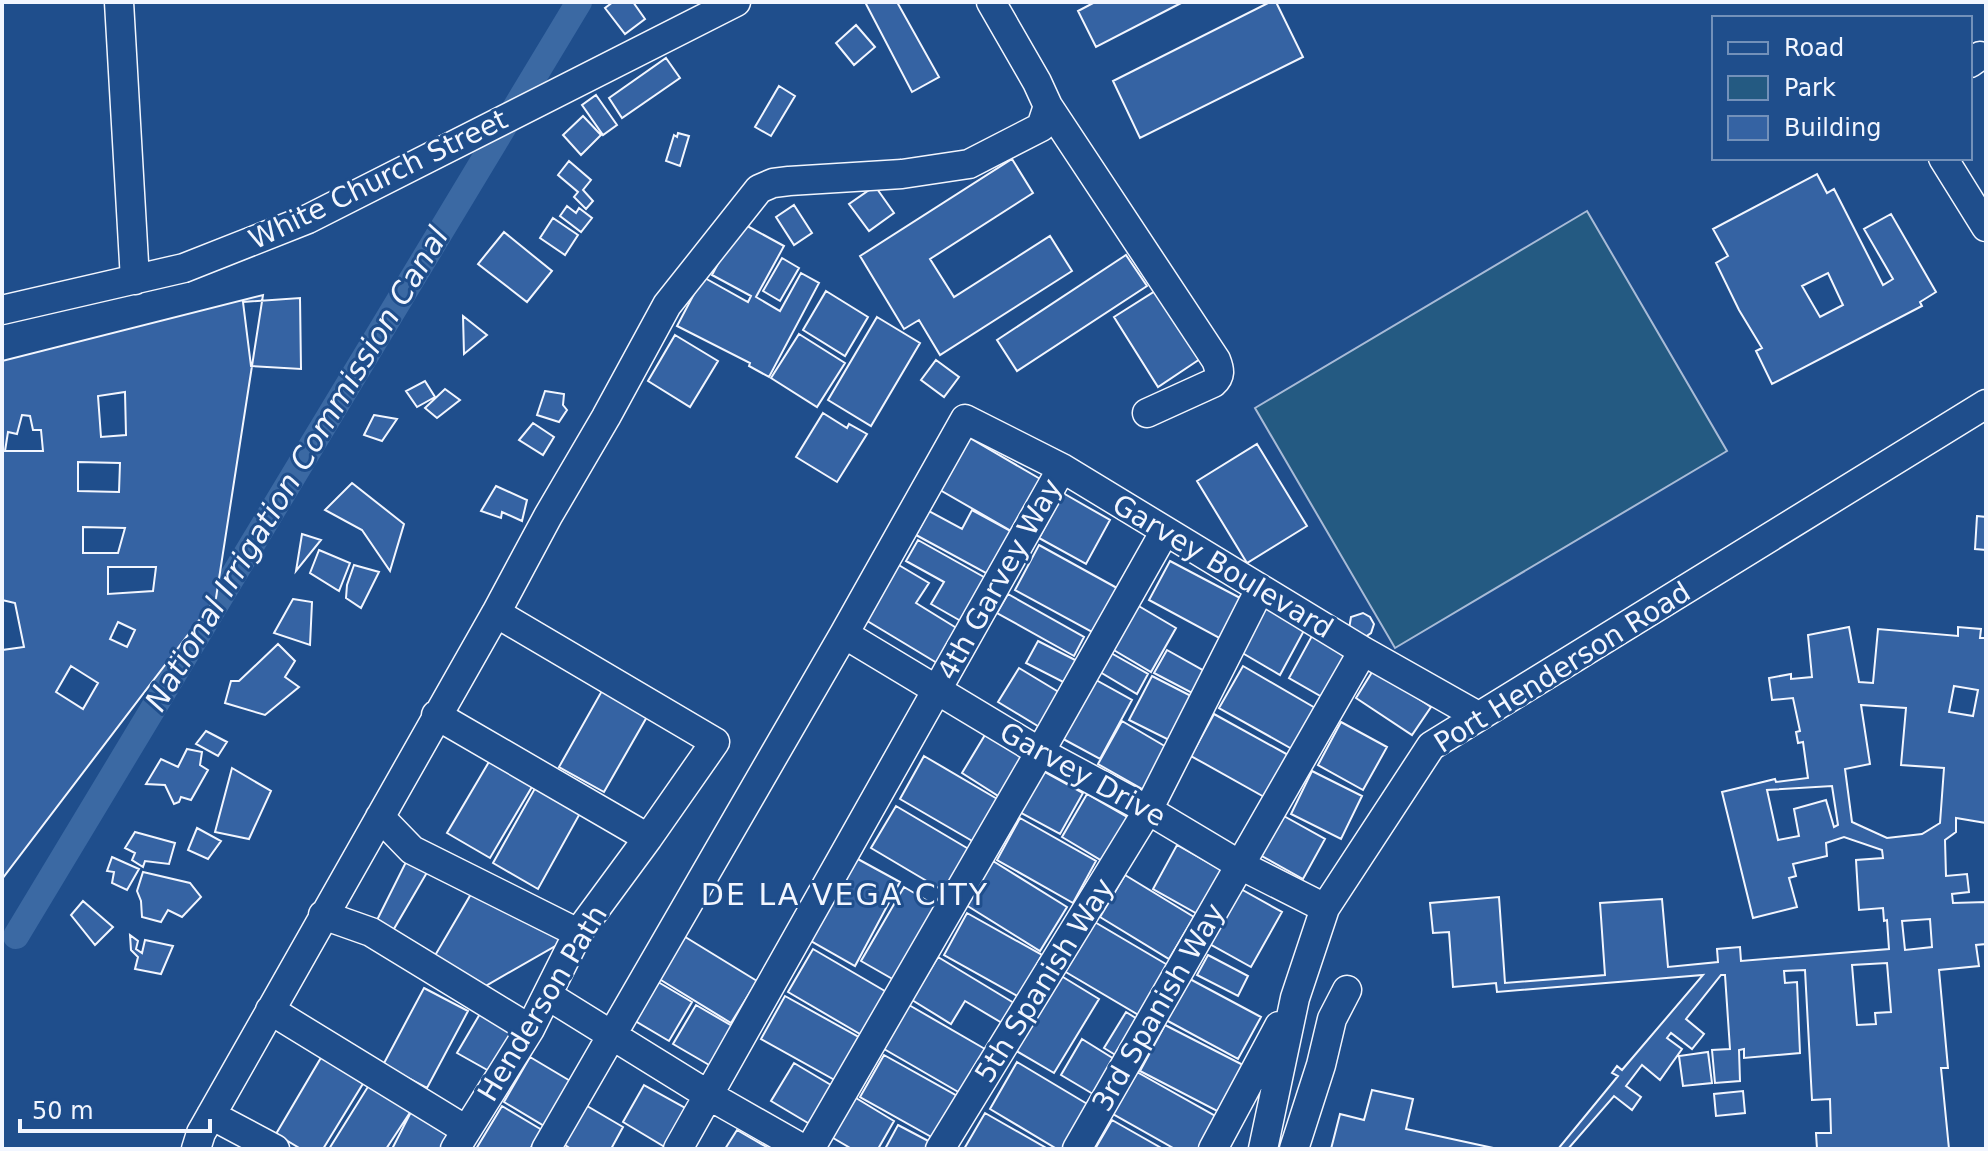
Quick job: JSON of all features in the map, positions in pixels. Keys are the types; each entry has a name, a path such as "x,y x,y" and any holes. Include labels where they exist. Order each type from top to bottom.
{"street":[{"path":"119,2 135,280"},
{"name":"White Church Street","path":"2,310 184,268 308,219 736,2"},
{"path":"991,2 1048,106 1216,360 1219,374 1213,383 1147,413"},
{"path":"196,1149 211,1115 667,305 759,189 789,181 902,174 969,164 1041,127 1048,106"},
{"path":"1944,160 1986,227"},
{"name":"Port Henderson Road","path":"1263,1149 1295,998 1325,908 1431,746 1986,404"},
{"name":"Garvey Boulevard","path":"844,634 965,419 1062,468 1363,651 1478,716"},
{"name":"4th Garvey Way","path":"678,1149 1062,468"},
{"path":"810,1149 1165,531"},
{"name":"5th Spanish Way","path":"940,1149 1148,810 1260,589"},
{"name":"Henderson Path","path":"461,1140 530,1029 578,933 715,742 496,613"},
{"path":"546,1149 844,634"},
{"name":"Garvey Drive","path":"844,634 1040,752 1148,810 1240,865 1325,908"},
{"name":"3rd Spanish Way","path":"1077,1149 1363,651"},
{"path":"436,715 648,838"},
{"path":"380,817 412,850 578,933"},
{"path":"323,915 371,932 530,1029"},
{"path":"1294,1149 1332,1019 1347,990"},
{"path":"547,995 710,1096 803,1149"},
{"path":"1213,1149 1295,998"},
{"path":"270,1010 461,1140"},
{"path":"211,1115 275,1149"}],"green space":[{"path":"1587,211 1727,451 1395,648 1255,408"}],"building":[{"path":"613,2 633,2 645,19 625,34 605,8"},
{"path":"865,2 897,2 939,77 912,92"},
{"path":"1095,2 1183,2 1096,47 1078,11"},
{"path":"1270,2 1276,2 1303,57 1140,138 1113,81"},
{"path":"856,25 875,47 854,65 836,43"},
{"path":"666,58 680,78 622,118 609,98"},
{"path":"779,86 795,96 771,136 755,127"},
{"path":"596,95 617,125 603,135 582,105"},
{"path":"583,116 601,135 581,155 563,135"},
{"path":"678,133 689,136 680,166 666,161 674,135 677,137"},
{"path":"1012,159 1033,193 930,259 954,297 1050,236 1072,271 940,355 919,320 904,329 860,256"},
{"path":"569,161 591,180 583,190 593,201 586,209 574,197 578,192 558,175"},
{"path":"1817,174 1827,193 1834,189 1883,285 1893,279 1864,229 1891,214 1936,292 1920,302 1922,306 1772,384 1756,351 1762,348 1716,263 1728,256 1713,229","holes":["1828,273 1843,305 1820,317 1802,286"]},
{"path":"875,186 894,213 869,231 849,204"},
{"path":"794,205 812,233 794,245 776,217"},
{"path":"567,206 576,213 579,208 592,218 581,232 560,216"},
{"path":"553,218 578,235 565,255 540,238"},
{"path":"740,222 784,246 756,297 780,311 801,273 819,283 769,377 749,366 750,363 677,326 703,277 748,302 751,296 712,275"},
{"path":"504,232 552,271 527,302 478,264"},
{"path":"1126,255 1147,286 1017,371 997,340"},
{"path":"782,258 799,268 780,301 763,291"},
{"path":"1160,288 1203,357 1158,387 1114,317"},
{"path":"826,291 868,317 845,356 803,330"},
{"path":"263,295 216,598 2,879 2,361"},
{"path":"300,298 301,369 251,366 243,302"},
{"path":"463,316 487,335 464,354"},
{"path":"877,317 920,343 871,426 828,400"},
{"path":"799,334 845,363 817,407 771,378"},
{"path":"675,335 718,361 690,407 648,381"},
{"path":"936,360 959,377 944,397 921,380"},
{"path":"425,381 435,397 417,407 406,391"},
{"path":"445,389 460,400 437,418 425,408"},
{"path":"545,391 564,394 563,405 567,410 559,422 537,415"},
{"path":"125,392 126,435 101,437 98,396"},
{"path":"823,413 847,428 849,424 867,434 837,482 796,457"},
{"path":"22,415 30,416 33,430 41,430 43,451 5,451 8,432 17,434"},
{"path":"374,415 397,419 382,441 364,435"},
{"path":"533,423 554,437 543,455 519,440"},
{"path":"963,434 1042,480 1013,532 933,486"},
{"path":"1257,444 1307,526 1247,563 1197,481"},
{"path":"78,462 120,463 119,492 78,491"},
{"path":"352,483 404,524 390,571 362,530 325,510"},
{"path":"496,486 527,500 522,521 502,512 501,518 481,511"},
{"path":"1063,493 1110,520 1086,564 1039,538"},
{"path":"972,510 1018,535 995,578 916,535 929,511 962,529"},
{"path":"1977,516 1986,517 1986,550 1975,549"},
{"path":"83,527 125,528 118,553 83,553"},
{"path":"302,534 321,540 296,571"},
{"path":"918,540 991,581 966,624 931,604 944,582 906,561"},
{"path":"1039,545 1117,588 1092,632 1015,590"},
{"path":"319,550 350,563 339,591 310,573"},
{"path":"1170,561 1244,600 1223,640 1149,600"},
{"path":"897,564 929,583 916,603 963,632 942,666 864,619"},
{"path":"354,565 379,572 361,608 346,598"},
{"path":"108,567 156,567 153,591 108,594"},
{"path":"1008,594 1084,637 1074,656 997,613"},
{"path":"293,599 312,602 310,645 274,633"},
{"path":"2,600 15,603 24,647 2,650"},
{"path":"1266,603 1307,625 1280,675 1239,651"},
{"path":"1137,605 1176,628 1151,672 1112,649"},
{"path":"1363,613 1374,624 1371,633 1365,637 1349,629 1351,617"},
{"path":"118,622 135,630 127,647 110,639"},
{"path":"1849,627 1859,682 1873,683 1878,629 1958,636 1958,627 1981,629 1980,638 1986,638 1986,823 1956,818 1956,832 1945,840 1946,876 1967,874 1969,892 1952,894 1953,903 1986,902 1986,944 1976,945 1979,966 1939,970 1948,1068 1941,1068 1949,1149 1817,1149 1816,1133 1831,1133 1830,1099 1812,1100 1805,970 1784,971 1785,983 1797,982 1800,1053 1744,1058 1744,1049 1739,1050 1740,1081 1715,1083 1712,1050 1730,1049 1725,975 1721,975 1686,1019 1704,1034 1692,1049 1671,1033 1667,1038 1682,1049 1660,1080 1642,1065 1626,1086 1641,1097 1632,1110 1614,1096 1568,1149 1558,1149 1618,1076 1612,1073 1617,1066 1622,1070 1703,975 1497,992 1496,983 1453,987 1449,932 1433,933 1430,903 1499,897 1505,983 1605,975 1600,903 1662,899 1668,967 1718,962 1717,949 1740,947 1741,961 1889,949 1883,908 1859,910 1856,860 1883,858 1882,850 1844,837 1826,843 1827,856 1793,864 1796,876 1789,878 1797,907 1753,918 1722,792 1775,779 1776,782 1808,778 1803,742 1798,743 1796,732 1800,731 1793,698 1772,700 1769,678 1791,674 1791,679 1812,677 1808,635","holes":["1954,686 1978,690 1973,716 1949,712","1861,705 1906,708 1901,765 1944,768 1940,823 1922,834 1887,838 1852,822 1845,769 1870,764","1832,786 1838,825 1834,827 1826,800 1794,809 1799,836 1778,840 1767,790","1930,919 1932,947 1905,950 1902,921","1887,963 1891,1012 1875,1013 1876,1024 1857,1025 1852,965"]},
{"path":"1313,634 1354,657 1329,701 1289,678"},
{"path":"1038,641 1081,663 1069,685 1026,663"},
{"path":"278,644 295,661 285,677 299,687 265,715 225,703 231,681 239,681"},
{"path":"1167,650 1206,672 1194,694 1154,673"},
{"path":"1111,653 1148,674 1137,694 1100,672"},
{"path":"71,666 98,683 83,709 56,692"},
{"path":"1243,666 1317,709 1292,749 1219,708"},
{"path":"1019,668 1062,694 1041,728 998,702"},
{"path":"1374,669 1431,707 1412,735 1356,698"},
{"path":"1087,675 1132,700 1100,759 1054,734"},
{"path":"1152,676 1193,697 1171,741 1129,720"},
{"path":"603,689 648,715 604,792 559,767"},
{"path":"1214,714 1290,756 1266,798 1191,756"},
{"path":"1122,721 1168,748 1144,790 1098,764"},
{"path":"1341,722 1387,747 1363,790 1318,765"},
{"path":"988,730 1030,756 1003,799 962,773"},
{"path":"206,731 227,742 218,756 196,744"},
{"path":"187,749 202,752 200,765 208,770 191,800 181,797 174,804 165,785 146,784 161,759 178,767"},
{"path":"493,755 536,780 490,858 447,833"},
{"path":"924,756 999,800 974,842 900,799"},
{"path":"1036,767 1083,793 1060,834 1014,809"},
{"path":"232,768 271,791 249,839 215,832"},
{"path":"1312,771 1362,796 1341,839 1291,814"},
{"path":"538,783 583,808 538,889 493,863"},
{"path":"1087,794 1134,821 1109,865 1062,837"},
{"path":"896,806 972,851 947,893 871,848"},
{"path":"1282,815 1325,839 1303,879 1260,855"},
{"path":"1020,818 1096,861 1073,903 997,860"},
{"path":"197,828 221,841 208,859 188,850"},
{"path":"135,832 175,843 169,864 145,861 143,867 132,860 135,853 125,848"},
{"path":"1177,845 1225,872 1201,916 1153,889"},
{"path":"412,850 578,933 482,988 371,932"},
{"path":"112,857 139,869 127,890 112,883 114,872 107,871"},
{"path":"436,857 478,882 433,959 391,934"},
{"path":"856,858 900,882 855,966 811,941"},
{"path":"993,861 1067,907 1040,951 966,905"},
{"path":"143,872 190,883 201,897 182,917 168,910 161,922 142,917 137,891"},
{"path":"1125,875 1194,917 1169,959 1100,917"},
{"path":"904,887 938,907 896,981 861,961"},
{"path":"1239,888 1282,912 1251,967 1208,943"},
{"path":"83,901 113,927 95,945 71,915"},
{"path":"967,913 1042,955 1019,997 944,955"},
{"path":"1093,921 1171,967 1142,1017 1064,971"},
{"path":"130,935 138,941 136,949 142,953 145,940 173,946 161,974 135,969 138,957 131,950"},
{"path":"682,935 757,981 731,1023 656,977"},
{"path":"813,949 890,994 865,1037 788,992"},
{"path":"1208,955 1248,976 1238,996 1197,975"},
{"path":"938,957 1014,1003 1002,1023 965,1001 951,1024 912,1000"},
{"path":"1058,974 1099,999 1054,1073 1013,1049"},
{"path":"648,976 692,1002 669,1041 625,1015"},
{"path":"1188,978 1261,1017 1238,1059 1166,1020"},
{"path":"424,988 468,1011 427,1088 383,1065"},
{"path":"785,996 864,1040 840,1083 761,1039"},
{"path":"696,1005 739,1030 716,1069 673,1044"},
{"path":"909,1005 985,1049 960,1093 884,1049"},
{"path":"484,1007 524,1031 498,1076 457,1053"},
{"path":"1126,1012 1144,1023 1122,1059 1104,1048"},
{"path":"1165,1025 1245,1066 1221,1113 1140,1071"},
{"path":"1082,1039 1119,1062 1098,1097 1061,1075"},
{"path":"1708,1052 1712,1083 1683,1086 1679,1056"},
{"path":"884,1055 959,1097 935,1139 860,1097"},
{"path":"322,1056 364,1082 323,1149 301,1149 276,1134"},
{"path":"530,1057 572,1082 546,1127 504,1102"},
{"path":"1017,1062 1089,1105 1063,1149 1057,1149 990,1109"},
{"path":"794,1063 836,1088 813,1126 771,1101"},
{"path":"1137,1072 1217,1117 1199,1149 1175,1149 1113,1114"},
{"path":"369,1085 411,1111 386,1149 329,1149"},
{"path":"644,1085 691,1111 668,1149 623,1122"},
{"path":"1372,1090 1413,1099 1406,1129 1498,1149 1331,1149 1340,1114 1364,1120"},
{"path":"1743,1091 1745,1113 1716,1116 1714,1094"},
{"path":"851,1095 894,1121 878,1149 852,1149 828,1135"},
{"path":"582,1103 623,1127 611,1149 571,1149 562,1143"},
{"path":"502,1106 542,1130 530,1149 476,1149"},
{"path":"411,1112 454,1135 447,1149 392,1149"},
{"path":"985,1113 1048,1149 964,1149"},
{"path":"1112,1120 1163,1149 1095,1149"},
{"path":"898,1125 936,1145 934,1149 885,1149"},
{"path":"737,1130 770,1149 725,1149"}],"waterway":[{"name":"National Irrigation Commission Canal","path":"16,936 579,2"}],"district":[{"name":"DE LA VEGA CITY","path":"845,895"}]}
